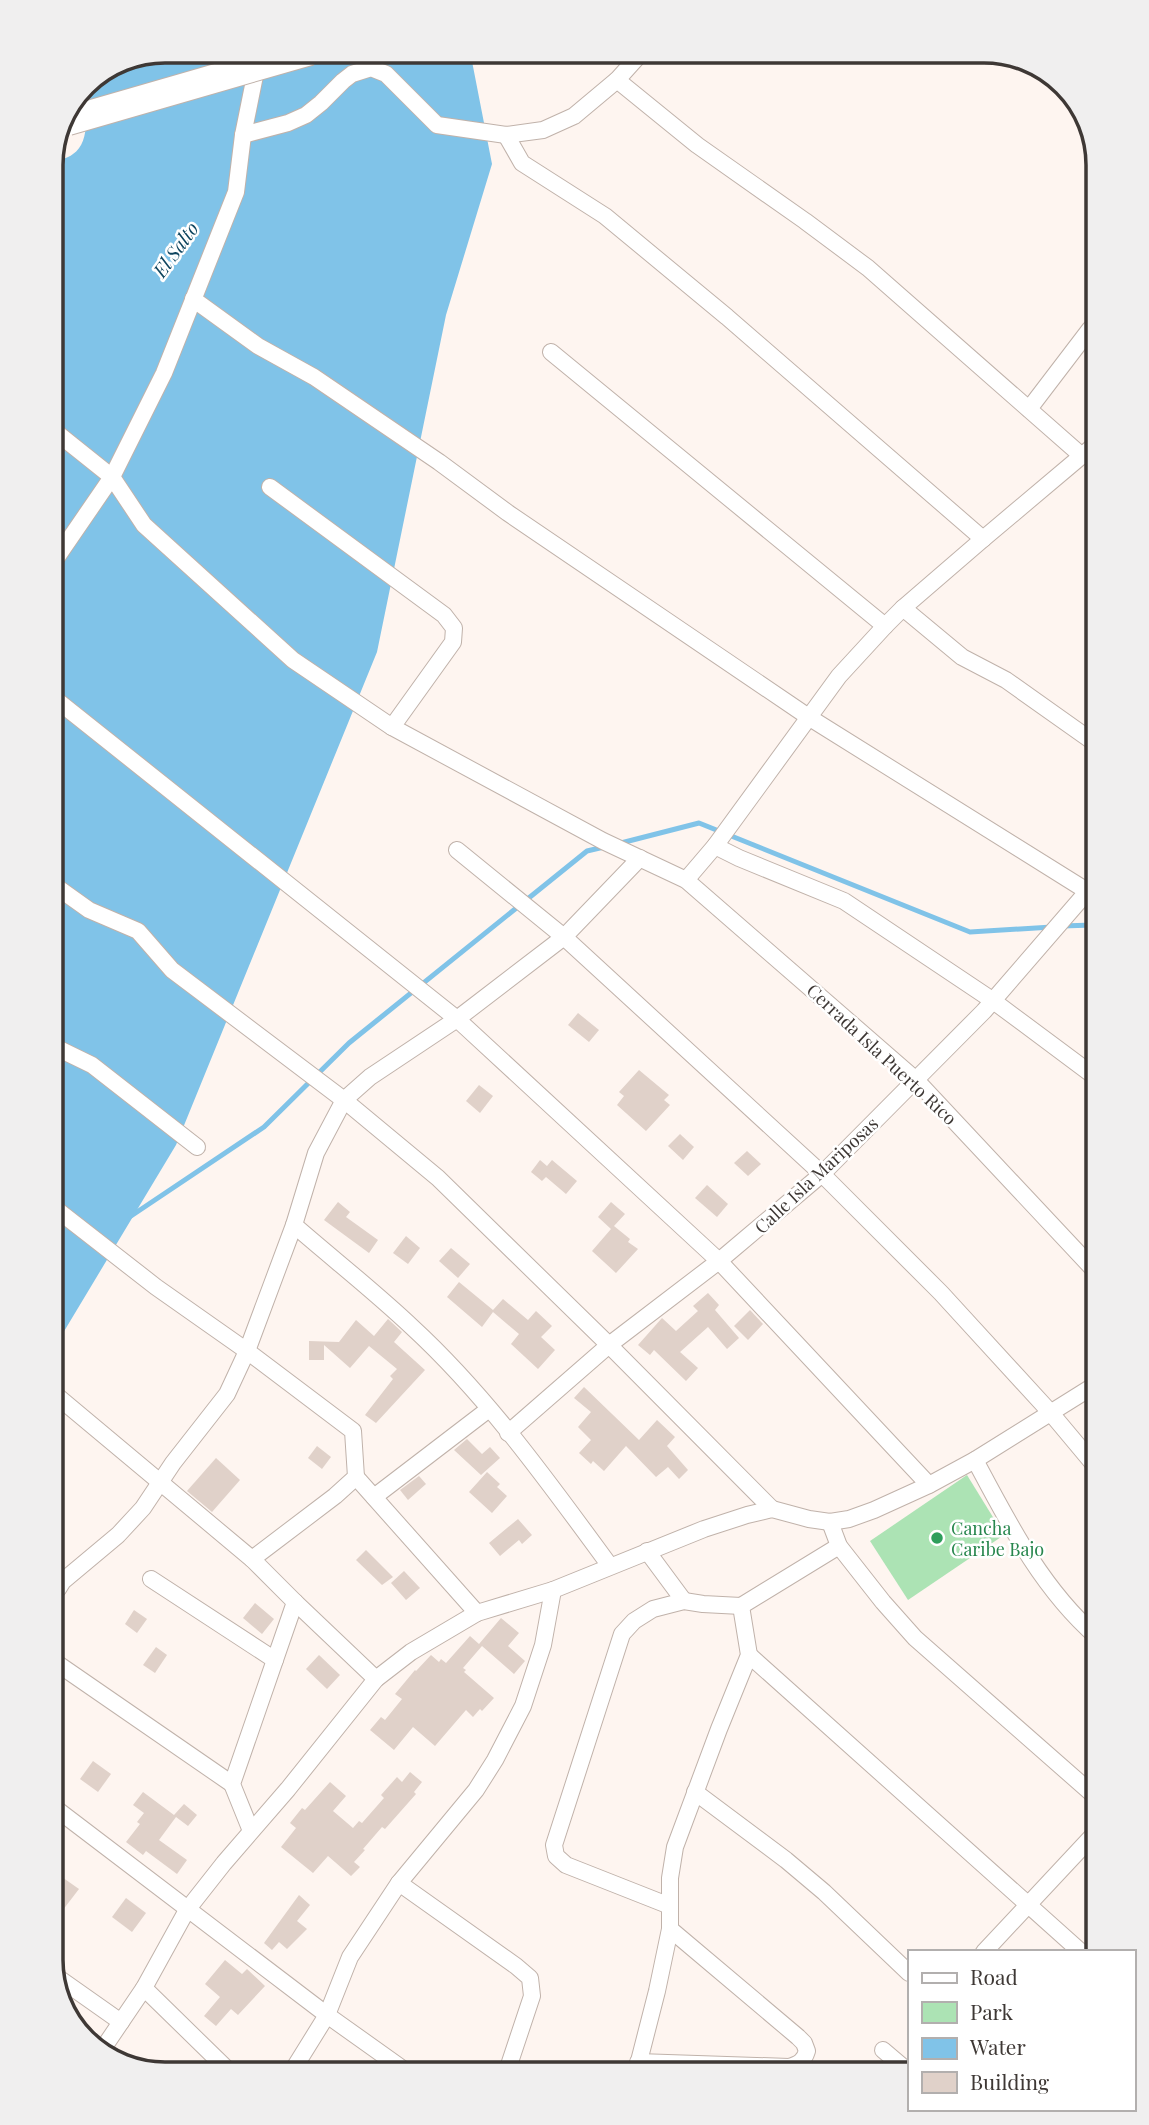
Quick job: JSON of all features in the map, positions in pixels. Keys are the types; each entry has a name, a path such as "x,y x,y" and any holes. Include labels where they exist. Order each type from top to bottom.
{"highway":[{"path":"75,119 269,63"}],"street":[{"path":"63,548 112,477 164,373 236,192 243,135 258,63"},
{"path":"243,135 288,123 306,115 352,74 372,68 386,74 437,125 506,135 543,130 574,116 617,80 632,63"},
{"path":"617,80 697,145 806,220 868,268 1029,410 1086,451"},
{"path":"506,135 522,163 605,216 727,317 983,539"},
{"path":"193,299 258,346 326,385 531,529 810,718 1086,886"},
{"path":"1029,410 1086,334"},
{"path":"551,352 885,626"},
{"name":"Cerrada Isla Puerto Rico","path":"63,438 112,477 144,525 293,660 392,727 603,841 686,880 916,1080 1086,1261"},
{"path":"686,880 715,846 839,676 885,626 1086,453"},
{"path":"270,487 443,615 454,628 453,642 392,727"},
{"path":"903,608 962,657 1006,680 1086,737"},
{"path":"63,705 457,1020 719,1261 929,1485"},
{"path":"715,846 844,901 992,1000 1086,1070"},
{"path":"457,850 564,937 822,1174 941,1293 1086,1455"},
{"path":"63,1580 118,1535 143,1508 227,1394 247,1350 294,1225 316,1153 344,1100 370,1077 457,1020 564,937 640,858"},
{"path":"63,891 89,910 138,931 172,970 344,1100 438,1178 772,1509 830,1522 849,1519 874,1510 975,1460 1086,1391"},
{"name":"Calle Isla Mariposas","path":"508,1433 609,1345 719,1261 822,1174 992,1000 1086,893"},
{"path":"63,1051 92,1065 197,1147"},
{"path":"63,1214 156,1287 247,1350 353,1431 356,1477 477,1613"},
{"path":"294,1225 412,1327 489,1409 540,1470 610,1566"},
{"path":"63,1401 252,1559 376,1679"},
{"path":"374,1497 489,1409"},
{"path":"975,1460 1041,1577 1086,1628"},
{"path":"252,1559 356,1477"},
{"path":"107,2043 144,1988 187,1910 376,1679 411,1653 477,1613 553,1590 647,1551 726,1522 772,1509"},
{"path":"830,1522 839,1546 915,1638 1086,1788"},
{"path":"670,1906 566,1865 556,1856 554,1845 622,1634 634,1621 653,1609 684,1601 741,1606 839,1546"},
{"path":"647,1551 684,1601"},
{"path":"151,1579 275,1660"},
{"path":"298,2062 327,2015 350,1957 399,1883 476,1790 495,1760 523,1706 543,1646 553,1590"},
{"path":"232,1784 295,1602"},
{"path":"639,2062 670,1929 670,1878 676,1847 695,1791 749,1655 741,1606"},
{"path":"749,1655 1079,1950"},
{"path":"63,1667 232,1784 251,1830"},
{"path":"695,1791 796,1868 908,1972"},
{"path":"63,1814 327,2015 394,2062"},
{"path":"986,1950 1086,1843"},
{"path":"399,1883 516,1966 530,1979 531,1996 510,2062"},
{"path":"670,1929 804,2043 807,2052 801,2062"},
{"path":"66,1983 121,2022"},
{"path":"144,1988 220,2062"},
{"path":"883,2050 897,2062"}],"green space":[{"name":"Cancha Caribe Bajo","path":"967,1475 1004,1535 908,1600 870,1541"}],"water":[{"name":"El Salto","path":"472,63 492,164 446,315 377,652 176,1145 63,1333 63,159 79,149 85,134 84,103 98,88 126,71 145,65"}],"building":[{"path":"578,1013 599,1030 589,1042 568,1025"},
{"path":"639,1070 669,1095 664,1100 670,1105 646,1131 617,1105 624,1096 619,1092"},
{"path":"479,1085 493,1096 480,1113 466,1101"},
{"path":"680,1134 694,1147 683,1160 668,1146"},
{"path":"747,1151 761,1164 748,1176 734,1163"},
{"path":"540,1160 547,1166 552,1160 577,1181 566,1194 546,1177 542,1181 531,1172"},
{"path":"707,1185 728,1204 717,1217 695,1198"},
{"path":"338,1202 350,1212 346,1217 378,1240 369,1253 324,1220"},
{"path":"611,1202 625,1214 614,1226 638,1249 616,1273 592,1251 611,1229 598,1217"},
{"path":"406,1236 420,1248 408,1264 393,1253"},
{"path":"451,1248 470,1264 458,1278 439,1261"},
{"path":"459,1282 493,1310 503,1299 528,1320 536,1311 552,1326 541,1337 555,1350 538,1369 511,1344 519,1334 493,1312 482,1327 447,1297"},
{"path":"708,1293 719,1305 715,1310 739,1338 727,1349 708,1327 680,1352 698,1368 686,1381 654,1350 650,1355 638,1345 662,1318 676,1331 698,1311 693,1306"},
{"path":"750,1310 763,1324 748,1340 734,1326"},
{"path":"388,1319 402,1332 394,1342 425,1370 376,1423 365,1415 393,1379 390,1376 397,1369 369,1346 350,1368 324,1345 324,1360 309,1360 309,1341 339,1342 356,1320 374,1336"},
{"path":"584,1387 639,1440 657,1420 675,1437 667,1446 688,1470 679,1479 668,1467 656,1477 626,1446 604,1471 593,1461 591,1464 579,1453 591,1440 578,1427 591,1412 574,1398"},
{"path":"467,1439 482,1454 490,1447 500,1458 481,1475 454,1450"},
{"path":"317,1446 331,1457 322,1469 308,1458"},
{"path":"216,1458 240,1480 212,1512 187,1491"},
{"path":"487,1472 500,1484 497,1487 507,1496 492,1513 469,1492"},
{"path":"419,1476 426,1484 408,1500 400,1490"},
{"path":"518,1519 532,1535 522,1544 519,1540 500,1556 489,1543"},
{"path":"366,1550 393,1577 382,1585 356,1560"},
{"path":"404,1571 420,1588 406,1600 391,1583"},
{"path":"255,1603 274,1619 262,1634 243,1618"},
{"path":"134,1610 147,1619 137,1633 125,1624"},
{"path":"501,1618 519,1633 508,1646 525,1661 514,1674 482,1646 463,1668 466,1670 464,1672 494,1698 482,1711 480,1709 473,1717 466,1710 435,1746 413,1727 394,1750 370,1730 381,1717 385,1720 402,1699 395,1694 431,1655 439,1662 441,1659 446,1663 470,1636 479,1644"},
{"path":"156,1647 167,1655 155,1673 143,1665"},
{"path":"319,1655 340,1675 327,1689 306,1669"},
{"path":"93,1761 111,1774 98,1792 80,1779"},
{"path":"410,1772 422,1782 414,1792 416,1794 363,1849 365,1850 354,1862 360,1867 351,1876 328,1856 313,1873 281,1847 296,1828 290,1823 330,1782 346,1796 333,1811 353,1828 359,1821 362,1823 384,1798 381,1795 397,1777 402,1782"},
{"path":"143,1792 174,1815 184,1804 197,1815 188,1826 176,1817 159,1840 187,1860 177,1874 146,1851 143,1855 126,1842 140,1824 137,1822 144,1813 133,1805"},
{"path":"63,1878 79,1889 63,1910"},
{"path":"299,1895 310,1905 297,1921 307,1929 287,1949 279,1942 272,1950 264,1943"},
{"path":"126,1898 146,1913 132,1932 112,1917"},
{"path":"225,1960 242,1974 247,1969 265,1986 238,2015 231,2009 216,2026 204,2016 220,1997 205,1984"}],"waterway":[{"path":"617,844 699,823 970,932 1052,927"},
{"path":"131,1216 264,1127 349,1043 587,851 604,847"},
{"path":"1062,926 1086,925"}],"place":[{"name":"Cancha Caribe Bajo","path":"937,1538"}]}
